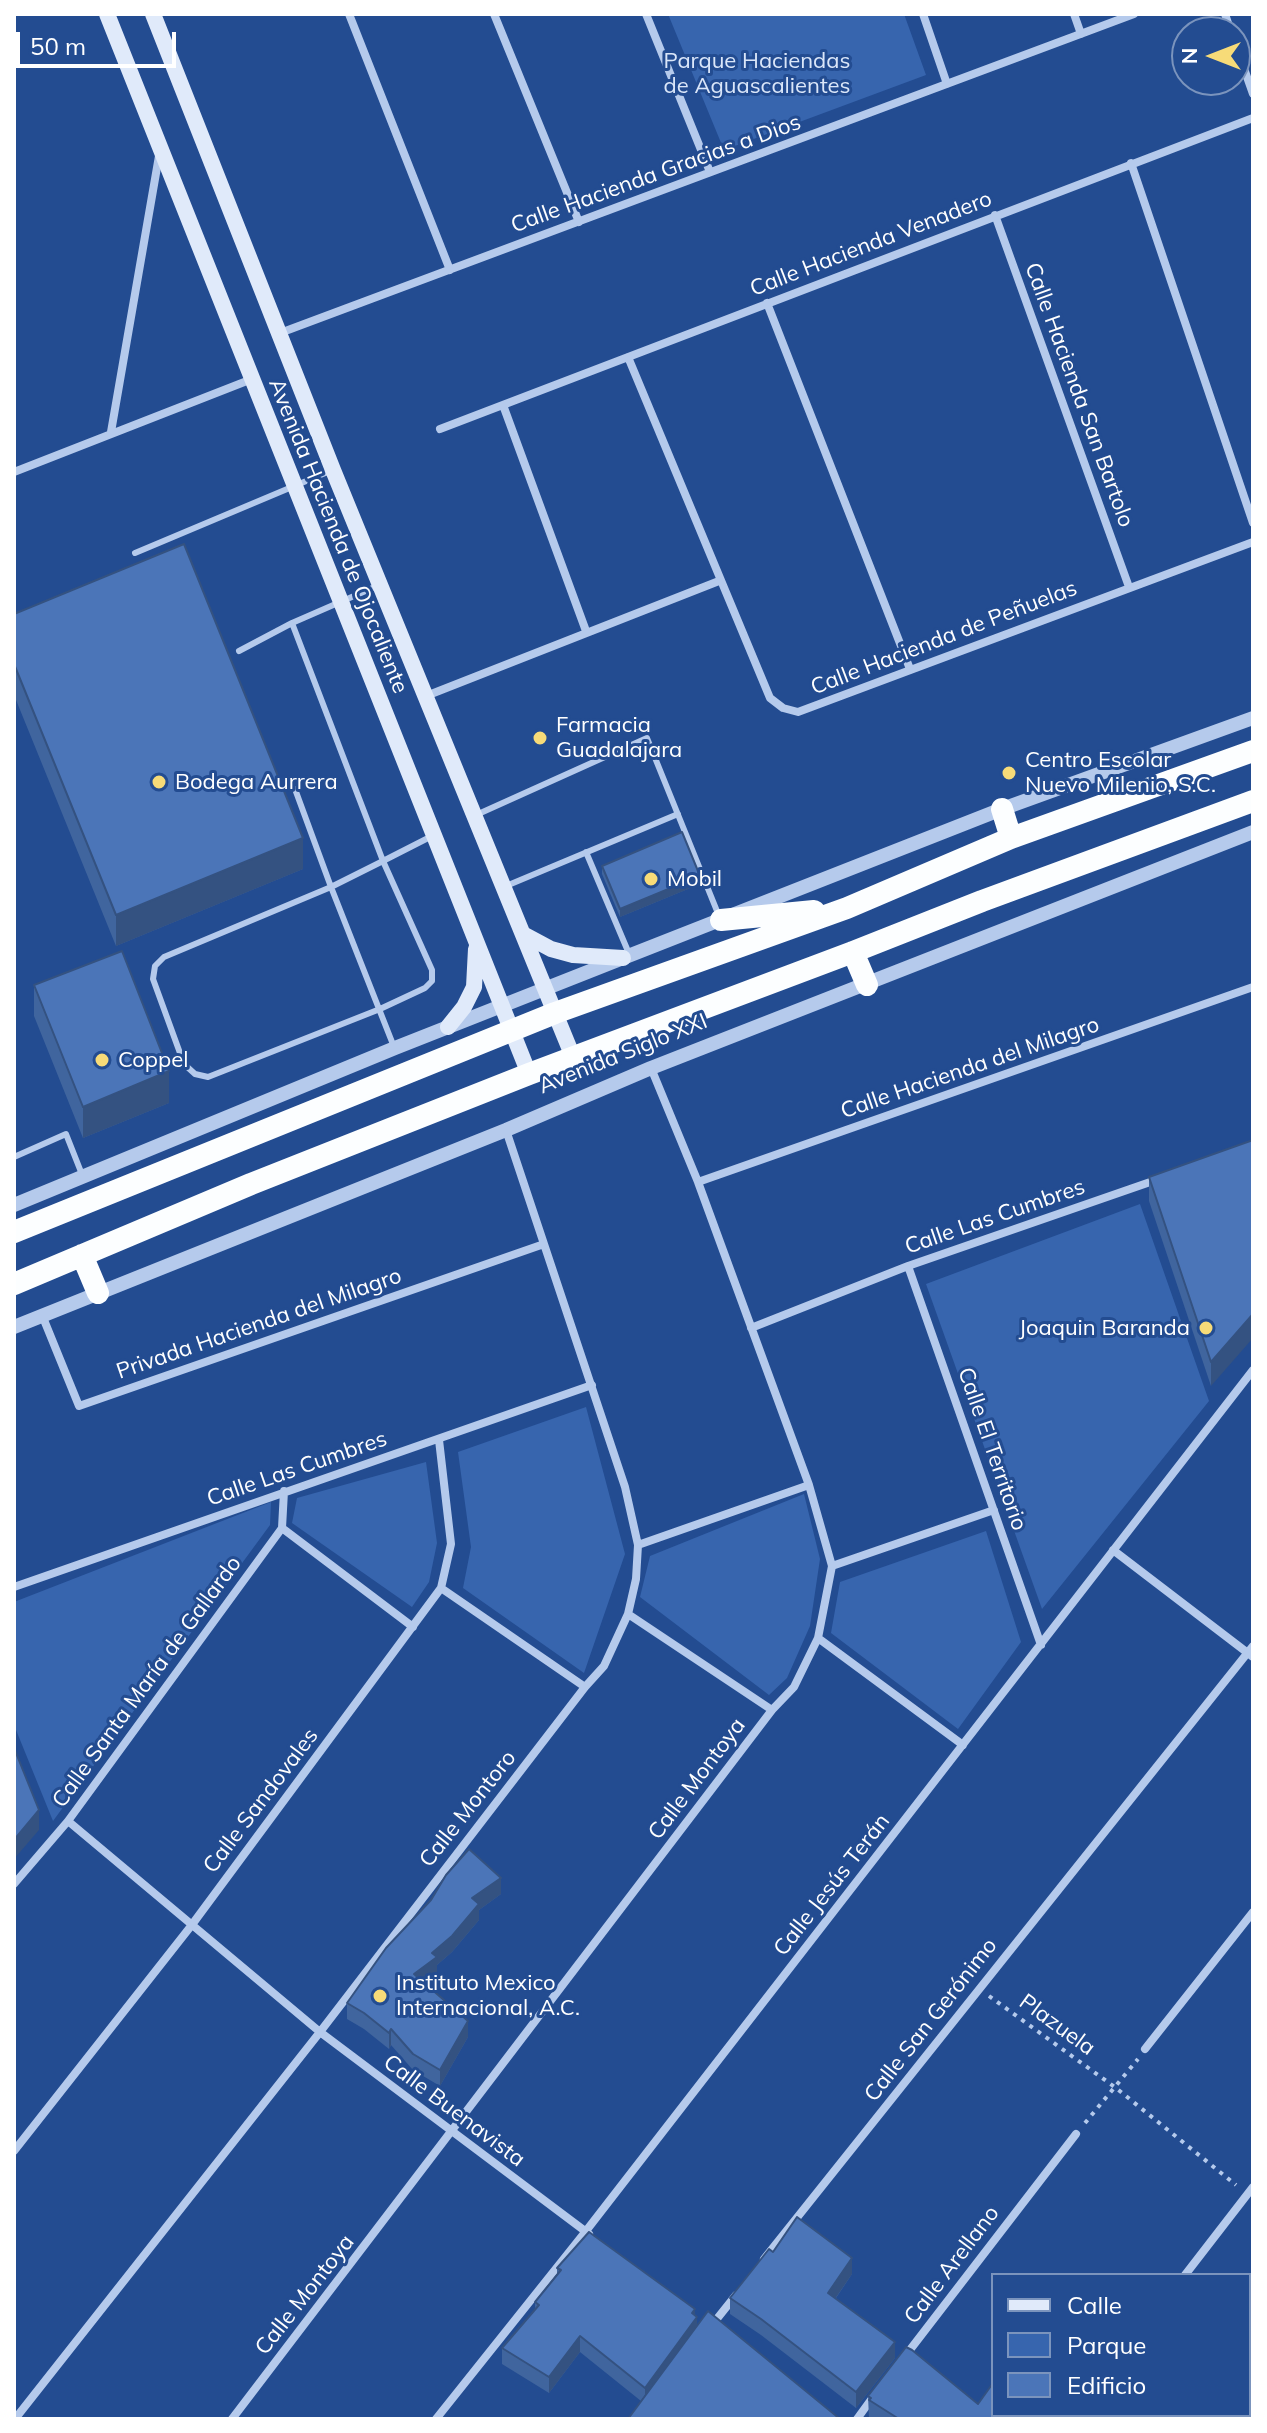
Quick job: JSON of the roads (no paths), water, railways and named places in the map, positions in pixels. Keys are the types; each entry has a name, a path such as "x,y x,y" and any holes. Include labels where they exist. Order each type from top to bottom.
{"highway":[{"path":"14,1232 555,1013 847,908 1011,838 1253,751"},
{"name":"Avenida Siglo XXI","path":"14,1284 251,1184 529,1074 1253,801"},
{"path":"1002,809 1011,838"},
{"path":"721,920 847,908"},
{"path":"853,952 867,985"},
{"path":"82,1255 98,1293"}],"main road":[{"name":"Avenida Hacienda de Ojocaliente","path":"107,14 529,1074"},
{"name":"Avenida Hacienda de Ojocaliente","path":"153,14 333,470 573,1057"},
{"path":"523,934 551,949 573,955 626,957"},
{"path":"448,1027 464,1007 474,987 475,936"}],"street":[{"path":"349,14 450,270"},
{"path":"494,14 579,222"},
{"path":"646,14 710,172"},
{"path":"923,14 947,84"},
{"path":"1074,14 1081,34"},
{"name":"Calle Hacienda Gracias a Dios","path":"280,333 1134,14"},
{"name":"Calle Hacienda Venadero","path":"440,429 1253,118"},
{"path":"111,432 160,147"},
{"path":"1131,163 1253,523"},
{"name":"Calle Hacienda San Bartolo","path":"995,215 1129,587"},
{"path":"767,303 910,669"},
{"name":"Calle Hacienda de Peñuelas","path":"628,357 770,698 783,708 798,712 1253,542"},
{"path":"14,472 252,379"},
{"path":"503,405 586,631"},
{"path":"425,696 719,581"},
{"path":"14,1205 395,1048 1002,809 1253,718"},
{"name":"Avenida Siglo XXI","path":"14,1327 506,1130 651,1068 1253,832"},
{"name":"Calle Hacienda del Milagro","path":"698,1182 1253,987"},
{"name":"Calle Montoya","path":"232,2419 772,1710 794,1687 818,1638 832,1566 809,1485 698,1182 651,1068"},
{"name":"Calle Montoro","path":"15,2419 604,1666 628,1614 636,1579 638,1545 625,1487 506,1130"},
{"name":"Calle Las Cumbres","path":"751,1328 908,1266 1163,1178"},
{"name":"Privada Hacienda del Milagro","path":"42,1315 79,1406 544,1244"},
{"name":"Calle El Territorio","path":"908,1266 1041,1645"},
{"name":"Calle Jesús Terán","path":"436,2419 586,2231 1253,1370"},
{"name":"Calle Las Cumbres","path":"14,1587 592,1385"},
{"name":"Calle Sandovales","path":"14,2151 191,1926 441,1588 451,1544 439,1440"},
{"path":"638,1545 809,1485"},
{"path":"284,1491 282,1528 413,1627"},
{"path":"832,1566 994,1510"},
{"name":"Calle Santa María de Gallardo","path":"14,1884 68,1821 282,1528"},
{"path":"1113,1550 1251,1652"},
{"path":"441,1588 585,1687"},
{"path":"628,1614 772,1710"},
{"path":"818,1638 963,1745"},
{"name":"Calle San Gerónimo","path":"757,2268 1251,1652"},
{"name":"Calle Buenavista","path":"68,1821 320,2032 598,2241"},
{"path":"1145,2049 1253,1912"},
{"name":"Calle Arellano","path":"895,2369 1076,2134"},
{"path":"1187,2273 1250,2190"},
{"path":"709,2329 738,2292"},
{"path":"697,2319 721,2338"},
{"path":"857,2419 876,2394"}],"lane":[{"path":"135,553 333,470"},
{"path":"239,651 292,623 380,584"},
{"path":"292,623 383,861 432,970 432,981 425,988 380,1009 208,1077 195,1074 184,1064 153,979 155,966 164,957 331,887 383,861 434,835"},
{"path":"474,816 647,738 721,920"},
{"path":"295,789 395,1048"},
{"path":"503,887 678,814"},
{"path":"586,852 626,957"},
{"path":"14,1157 66,1134 83,1177"}],"place":[{"name":"Farmacia Guadalajara","path":"540,738"},
{"name":"Centro Escolar Nuevo Milenio, S.C.","path":"1009,773"},
{"name":"Bodega Aurrera","path":"159,782"},
{"name":"Mobil","path":"651,879"},
{"name":"Coppel","path":"102,1060"},
{"name":"Joaquin Baranda","path":"1206,1328"},
{"name":"Instituto Mexico Internacional, A.C.","path":"380,1996"}],"park label":[{"name":"Parque Haciendas de Aguascalientes","path":"757,74"}]}
